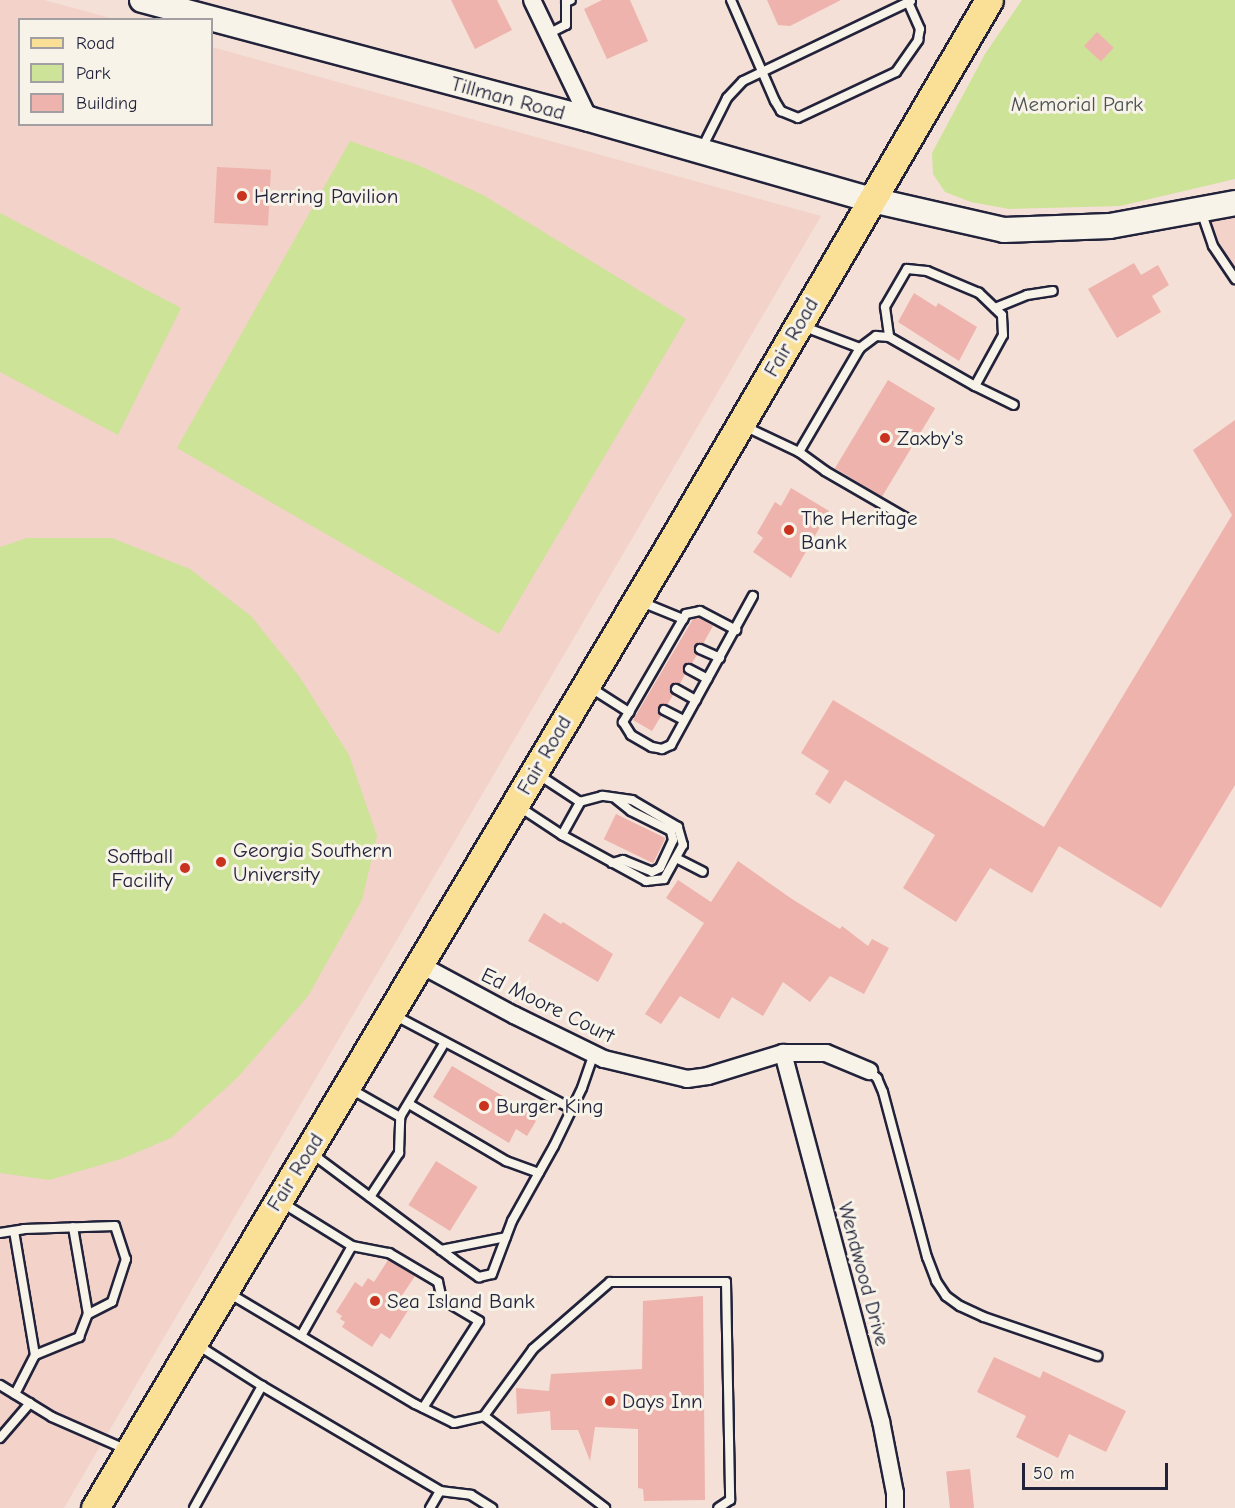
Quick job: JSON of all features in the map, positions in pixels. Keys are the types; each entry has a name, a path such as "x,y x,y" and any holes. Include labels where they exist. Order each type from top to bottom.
{"main road":[{"name":"Fair Road","path":"97,1508 278,1200 421,965 637,600 872,200 984,4"}],"street":[{"name":"Tillman Road","path":"146,0 205,13 872,200 1004,230 1110,226 1235,203"},
{"path":"532,0 589,119"},
{"name":"Ed Moore Court","path":"421,965 514,1015 604,1059 687,1079 708,1076 783,1053 826,1053 869,1071"},
{"name":"Wendwood Drive","path":"783,1053 881,1421 895,1492 895,1508"}],"lane":[{"path":"548,34 566,25 566,2 571,0"},
{"path":"700,151 727,98 744,81 763,72 910,2 920,29 918,40 896,72 798,118 781,111 763,72 731,0"},
{"path":"1201,211 1213,246 1235,279"},
{"path":"889,337 885,307 907,269 927,271 979,293 1002,315 1003,335 975,386"},
{"path":"995,308 1027,295 1053,291"},
{"path":"798,325 860,348"},
{"path":"800,452 860,348 876,336 889,337 975,386 1014,405"},
{"path":"740,424 800,452 825,471 906,518"},
{"path":"736,630 699,611 693,611 683,619 679,635 641,699 623,722 631,735 652,747 663,749 671,745 736,630 753,597"},
{"path":"637,600 683,619"},
{"path":"700,649 720,658"},
{"path":"689,669 708,679"},
{"path":"586,685 629,712"},
{"path":"676,689 696,700"},
{"path":"664,710 684,720"},
{"path":"535,772 580,802"},
{"path":"515,805 562,835 646,881 664,879 683,845 678,827 632,800 602,796 580,802 562,835"},
{"path":"612,862 623,860 652,872 660,868 673,840 671,831 631,811 615,798"},
{"path":"676,858 703,872"},
{"path":"391,1014 572,1109"},
{"path":"370,1197 399,1153 400,1117 445,1042"},
{"path":"308,1151 479,1277 492,1274 512,1221 572,1109 594,1054"},
{"path":"869,1071 877,1078 883,1092 927,1257 936,1281 946,1296 960,1306 984,1317 1097,1356"},
{"path":"348,1087 400,1117"},
{"path":"409,1104 506,1161 539,1173"},
{"path":"278,1200 352,1246 389,1253 438,1282 442,1299 479,1321 423,1408"},
{"path":"0,1233 115,1226 126,1259 111,1302 88,1314"},
{"path":"34,1355 79,1336 88,1314 73,1227"},
{"path":"14,1231 34,1355 15,1394"},
{"path":"441,1251 506,1237"},
{"path":"301,1336 352,1246"},
{"path":"225,1290 423,1408 454,1424 484,1416 533,1349 610,1282 726,1281 730,1500 718,1508"},
{"path":"194,1343 440,1491 471,1495 492,1508"},
{"path":"0,1385 52,1417 129,1451"},
{"path":"194,1508 262,1386"},
{"path":"0,1438 30,1403"},
{"path":"484,1416 605,1508"},
{"path":"430,1508 440,1491"}],"shaded area":[{"name":"Georgia Southern University","path":"0,0 44,0 110,18 18,18 18,126 213,126 213,47 821,216 64,1508 0,1508"},
{"path":"1235,203 1235,286 1191,213"}],"green space":[{"name":"Memorial Park","path":"1022,0 1235,0 1235,179 1120,206 1009,209 971,202 945,192 933,174 932,153 985,54"},
{"path":"350,141 418,165 483,195 686,319 499,634 177,448"},
{"path":"0,213 181,308 118,435 0,372"},
{"name":"Softball Facility","path":"27,538 112,538 190,569 251,616 299,676 349,755 377,836 362,900 308,996 238,1077 171,1138 121,1159 49,1180 0,1173 0,547"}],"building":[{"path":"451,0 497,0 512,30 475,49"},
{"path":"602,0 630,0 648,41 607,59 584,9"},
{"path":"767,0 841,0 790,26 778,25"},
{"path":"1097,32 1114,48 1101,62 1084,46"},
{"name":"Herring Pavilion","path":"217,167 271,170 268,226 214,223"},
{"path":"1134,263 1141,275 1158,265 1169,285 1152,296 1161,312 1117,338 1088,289"},
{"path":"914,293 936,307 938,303 977,327 959,361 898,322"},
{"name":"Zaxby's","path":"888,380 935,408 882,497 835,468"},
{"path":"1235,420 1235,785 1161,908 1059,846 1032,893 990,868 956,922 903,888 935,835 845,780 830,804 815,794 829,771 801,753 833,700 1044,827 1232,515 1193,450"},
{"name":"The Heritage Bank","path":"791,488 829,511 791,578 753,552 763,538 757,533 775,502 781,506"},
{"path":"699,618 713,626 703,644 694,646 697,655 692,663 684,666 685,674 680,684 671,685 673,695 667,705 659,707 661,716 652,731 633,720 693,619"},
{"path":"616,814 665,838 653,863 604,839"},
{"path":"738,861 840,929 842,926 868,946 872,939 889,948 864,994 830,976 810,1002 783,982 763,1016 732,997 719,1019 680,996 661,1024 645,1014 704,923 666,898 678,880 711,902"},
{"path":"544,913 561,924 563,922 613,954 598,982 528,941"},
{"name":"Burger King","path":"452,1066 535,1115 533,1119 536,1121 527,1136 516,1129 509,1143 433,1097"},
{"path":"436,1161 478,1187 450,1231 408,1205"},
{"name":"Sea Island Bank","path":"388,1260 415,1276 401,1297 412,1304 390,1339 381,1333 372,1347 342,1327 345,1322 336,1312 355,1282 362,1287 368,1278 374,1282"},
{"name":"Days Inn","path":"703,1296 705,1500 644,1501 643,1489 638,1488 638,1429 595,1427 590,1461 578,1430 551,1430 550,1411 517,1414 516,1388 549,1391 551,1374 642,1369 643,1301"},
{"path":"994,1357 1040,1378 1043,1371 1126,1411 1106,1452 1069,1434 1058,1458 1016,1437 1026,1416 977,1392"},
{"path":"970,1469 974,1508 950,1508 946,1472"}],"place":[{"name":"Herring Pavilion","path":"242,196"},
{"name":"Zaxby's","path":"885,438"},
{"name":"The Heritage Bank","path":"789,530"},
{"name":"Georgia Southern University","path":"221,862"},
{"name":"Softball Facility","path":"185,868"},
{"name":"Burger King","path":"484,1106"},
{"name":"Sea Island Bank","path":"375,1301"},
{"name":"Days Inn","path":"610,1401"}]}
